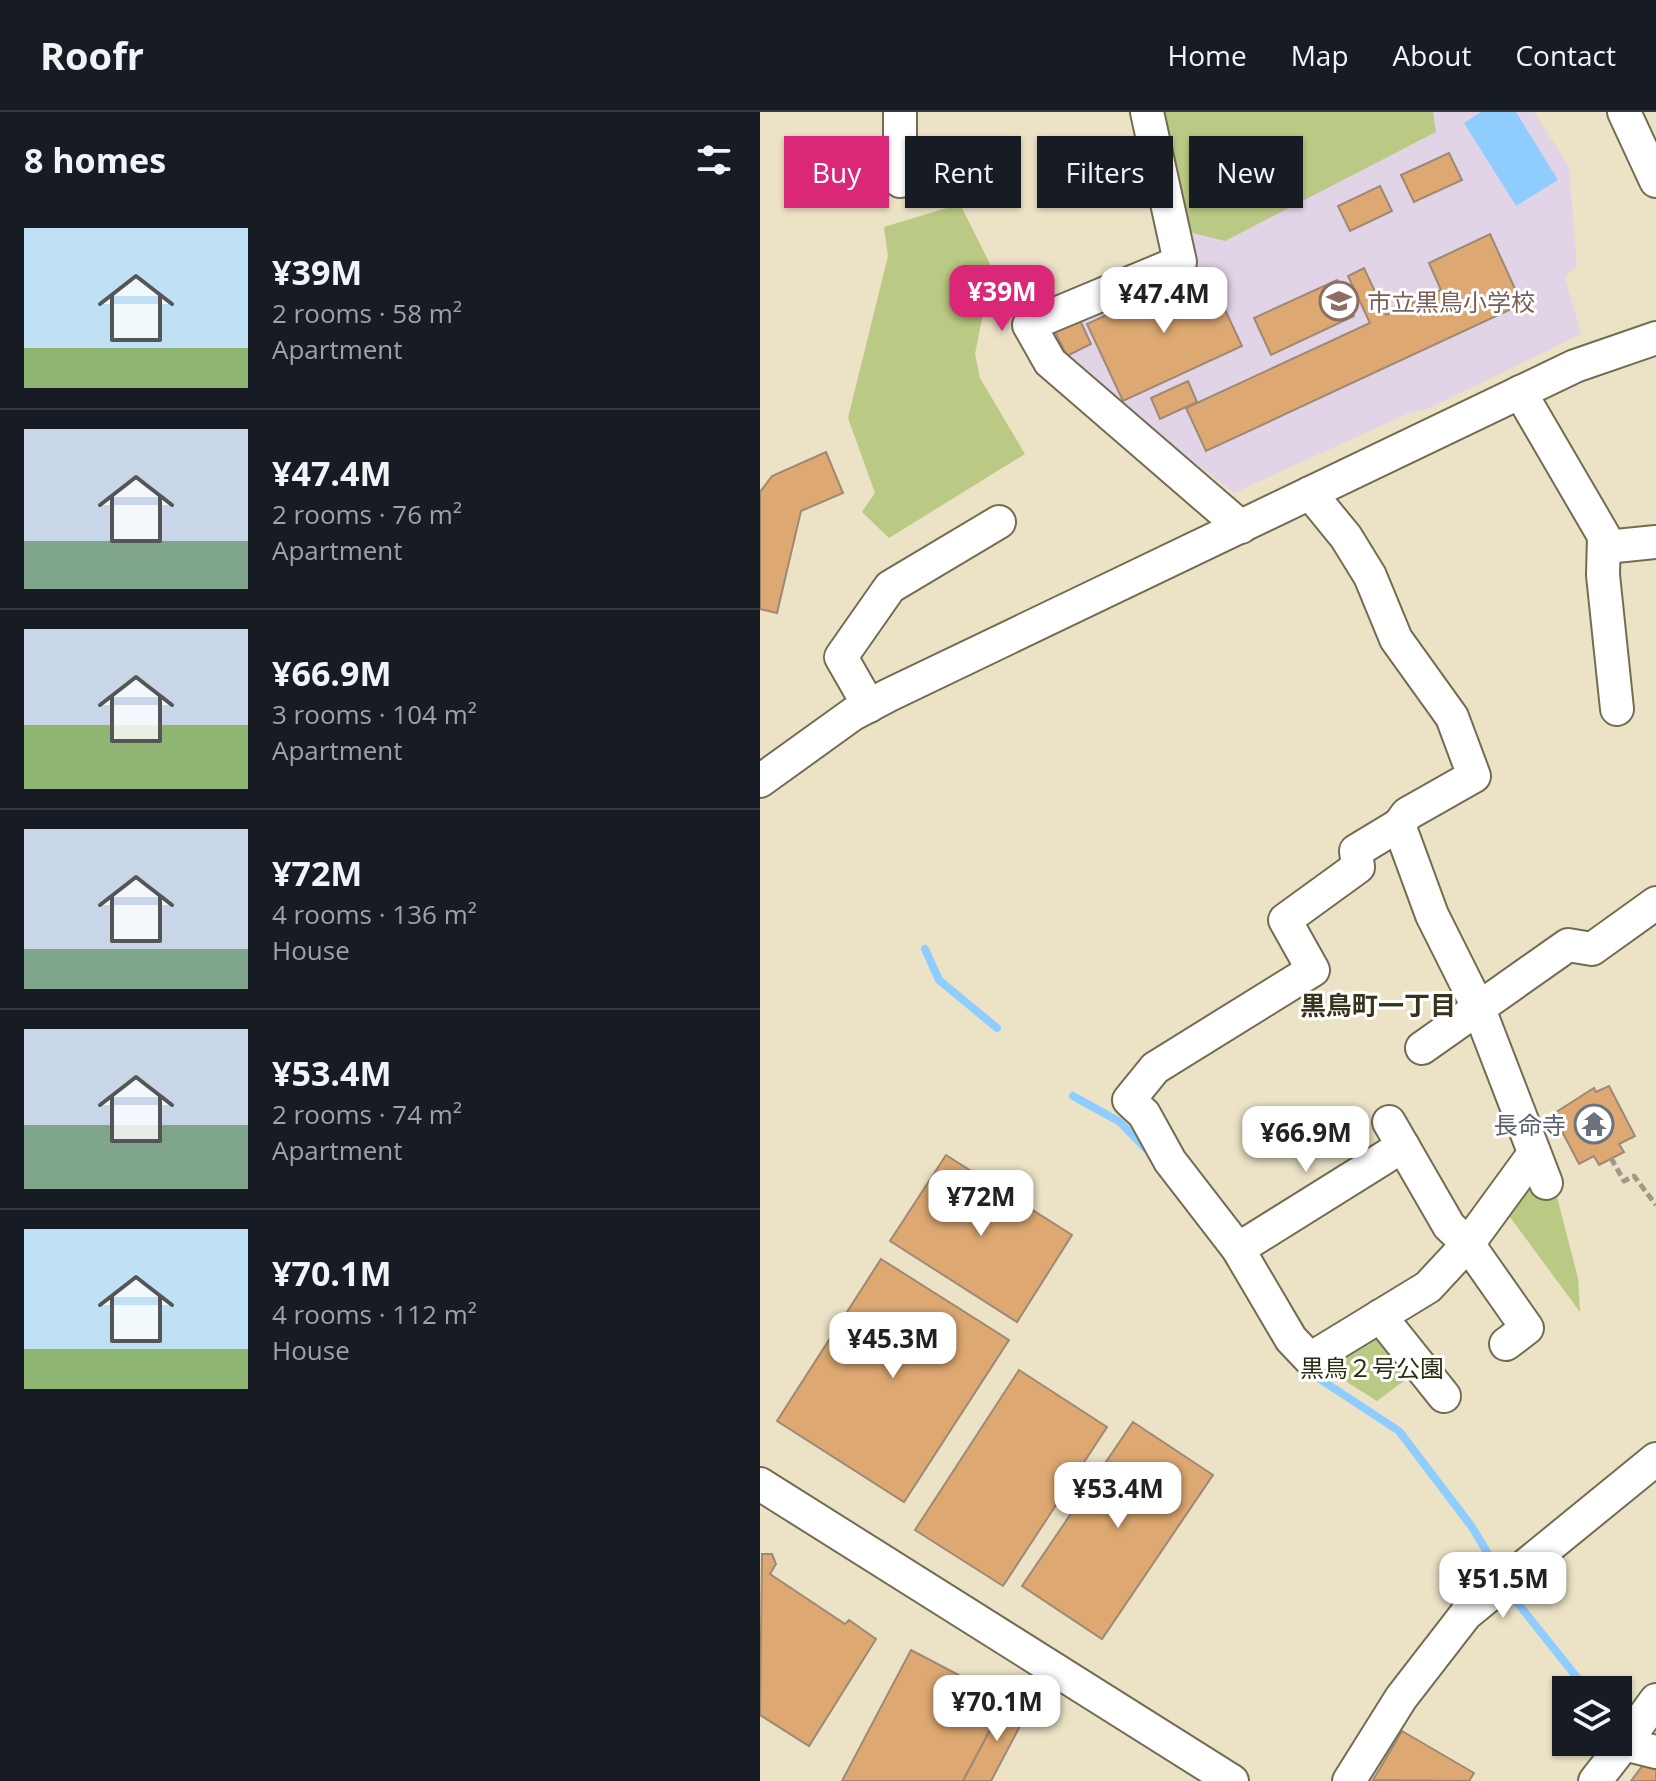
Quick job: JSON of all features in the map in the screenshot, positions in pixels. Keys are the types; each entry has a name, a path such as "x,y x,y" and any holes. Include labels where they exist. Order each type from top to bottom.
{"street":[{"path":"900,112 900,181"},
{"path":"1147,112 1180,262 1029,325 1050,362 1241,527"},
{"path":"1624,112 1656,181"},
{"path":"760,781 796,753 869,706 1575,366 1656,338"},
{"path":"1520,392 1604,536 1606,547 1598,643 1617,709"},
{"path":"1310,493 1346,537 1370,576 1385,646 1452,717 1474,776 1407,814 1399,825 1356,851 1358,867 1285,920 1313,970 1155,1068 1129,1100 1144,1114 1170,1161 1238,1249 1291,1339 1310,1359 1428,1287 1539,1169 1521,1114 1479,1009 1432,915 1399,825"},
{"path":"869,706 841,657 890,587 916,587 980,523"},
{"path":"1606,547 1656,542"},
{"path":"1422,1048 1568,945 1592,949 1656,903"},
{"path":"1238,1249 1396,1134 1449,1226 1468,1244 1527,1328 1506,1344"},
{"path":"1380,1316 1426,1388"},
{"path":"1349,1781 1401,1698 1466,1614 1656,1459"},
{"path":"760,1484 1232,1781"},
{"path":"1632,1733 1656,1700"},
{"path":"1632,1746 1656,1752"},
{"path":"1595,1781 1615,1756"}],"path":[{"path":"1611,1158 1624,1181 1634,1176 1656,1205"}],"shaded area":[{"name":"市立黒鳥小学校","path":"1158,112 1534,112 1569,166 1577,266 1565,277 1581,334 1430,408 1407,414 1234,493 1060,357 1045,337 1052,325 1189,265 1173,186 1173,136 1163,136"}],"green space":[{"path":"1163,112 1433,112 1436,132 1303,201 1303,136 1189,136 1189,208 1289,208 1225,241 1189,232 1173,158 1173,136 1168,136"},
{"path":"947,208 962,208 992,268 975,354 980,378 1025,454 889,538 862,512 875,493 848,418 888,256 884,227"},
{"path":"1530,1183 1554,1185 1578,1278 1580,1312 1507,1213"},
{"name":"黒鳥２号公園","path":"1373,1336 1384,1338 1409,1367 1408,1378 1377,1401 1323,1367"}],"water":[{"path":"1481,112 1516,112 1558,180 1516,206 1464,123"}],"building":[{"path":"1449,153 1462,180 1414,202 1401,175"},
{"path":"1380,186 1392,211 1350,231 1338,206"},
{"path":"1490,234 1522,304 1206,451 1186,408 1370,323 1348,276 1364,268 1386,315 1441,290 1429,263"},
{"path":"1206,269 1242,346 1123,401 1087,324"},
{"path":"1337,280 1354,316 1271,355 1254,318"},
{"path":"1079,318 1091,344 1067,356 1054,330"},
{"path":"1188,381 1197,402 1160,419 1151,398"},
{"path":"826,452 843,493 801,511 777,613 760,609 760,492 772,476"},
{"path":"1609,1086 1635,1136 1619,1144 1624,1152 1599,1165 1594,1156 1579,1164 1553,1114 1594,1088 1596,1092"},
{"path":"946,1155 1072,1235 1017,1322 890,1241"},
{"path":"881,1259 1009,1340 904,1502 777,1421"},
{"path":"1019,1370 1107,1427 1003,1586 915,1530"},
{"path":"1133,1422 1213,1475 1102,1639 1022,1586"},
{"path":"762,1554 772,1554 776,1564 770,1574 845,1624 849,1620 876,1639 809,1746 760,1715"},
{"path":"911,1650 1006,1700 963,1781 842,1781"},
{"path":"1006,1700 1028,1711 991,1781 963,1781"},
{"path":"1402,1731 1474,1773 1469,1781 1373,1780"},
{"path":"1652,1753 1656,1756 1656,1781 1631,1781"}],"waterway":[{"path":"925,949 939,980 997,1028"},
{"path":"1073,1096 1120,1122 1146,1149"},
{"path":"1306,1370 1399,1431 1472,1527 1502,1577"},
{"path":"1508,1591 1576,1676"}],"place":[{"name":"市立黒鳥小学校","path":"1339,301"},
{"name":"長命寺","path":"1594,1124"}],"district":[{"name":"黒鳥町一丁目","path":"1378,1005"}]}
